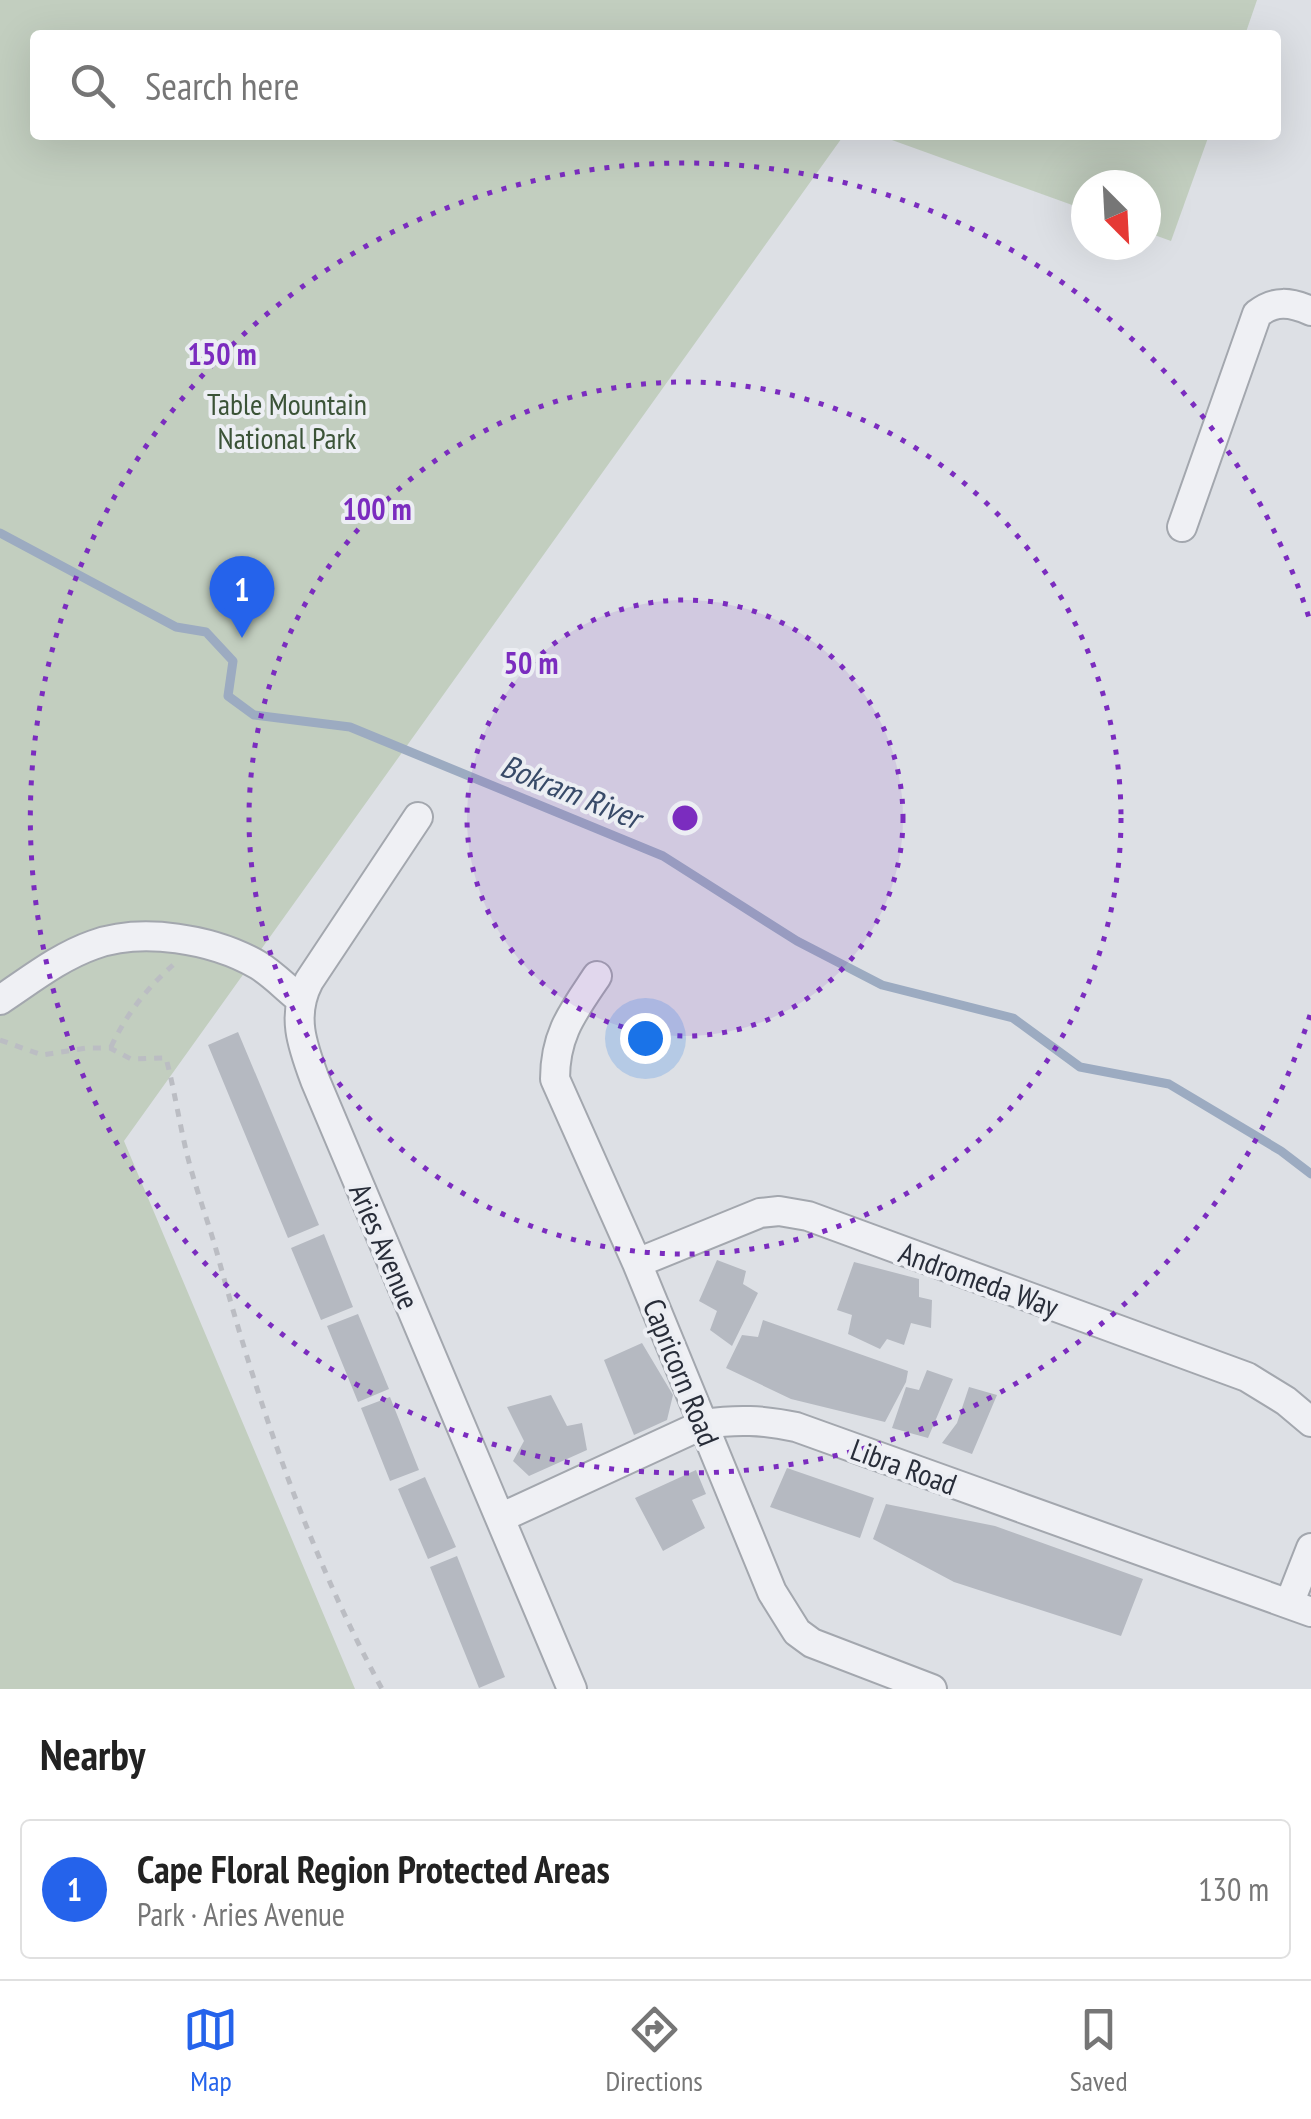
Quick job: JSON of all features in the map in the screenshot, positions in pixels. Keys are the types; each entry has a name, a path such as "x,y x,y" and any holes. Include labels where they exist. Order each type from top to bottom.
{"street":[{"path":"1182,527 1257,314 1284,302 1311,311"},
{"path":"0,1000 74,953 108,940 162,938 224,950 259,966 300,999 418,818"},
{"name":"Capricorn Road","path":"597,976 564,1025 555,1052 555,1078 637,1263 772,1592 797,1632 835,1654 932,1689"},
{"name":"Aries Avenue","path":"300,999 300,1030 315,1080 572,1689"},
{"name":"Andromeda Way","path":"637,1263 760,1213 780,1211 808,1216 1247,1377 1286,1400 1311,1422"},
{"name":"Libra Road","path":"500,1518 704,1424 738,1418 796,1427 1300,1608"},
{"path":"1300,1608 1311,1548"}],"path":[{"path":"110,1048 122,1023 152,984 198,944"},
{"path":"0,1040 42,1055 110,1048 131,1059 166,1058 182,1115 188,1159 252,1376 353,1635 382,1689"}],"green space":[{"name":"Table Mountain National Park","path":"0,0 1257,0 1247,30 30,30 30,140 840,140 124,1141 355,1689 0,1689"},
{"path":"892,140 1207,140 1171,241 1161,237 1161,170 1071,170 1071,205"}],"building":[{"path":"238,1032 319,1225 288,1238 208,1045"},
{"path":"324,1234 353,1307 321,1320 291,1248"},
{"path":"717,1260 746,1271 743,1284 758,1293 732,1346 710,1330 717,1311 699,1301"},
{"path":"854,1262 919,1279 919,1297 932,1300 931,1328 911,1323 904,1345 887,1339 880,1349 848,1334 852,1315 837,1310"},
{"path":"358,1314 389,1389 358,1402 327,1326"},
{"path":"763,1320 908,1371 885,1422 791,1399 726,1368 742,1335 758,1337"},
{"path":"642,1343 673,1395 667,1420 634,1435 604,1360"},
{"path":"927,1370 953,1379 928,1438 892,1428 906,1387 919,1390"},
{"path":"969,1387 997,1395 972,1454 942,1443 957,1423"},
{"path":"551,1395 567,1426 582,1423 587,1450 529,1476 513,1461 524,1441 507,1407"},
{"path":"390,1397 419,1470 390,1481 361,1408"},
{"path":"787,1468 874,1498 860,1538 770,1507"},
{"path":"696,1470 706,1494 692,1500 705,1528 663,1551 635,1498"},
{"path":"425,1477 456,1547 428,1559 398,1489"},
{"path":"886,1504 995,1526 1143,1579 1121,1636 954,1582 873,1539"},
{"path":"457,1556 505,1677 479,1688 430,1567"}],"waterway":[{"name":"Bokram River","path":"0,533 176,627 206,632 233,661 228,696 254,715 350,727 663,856 797,941 882,985 1013,1018 1080,1067 1169,1084 1281,1151 1311,1174"}],"place":[{"name":"Cape Floral Region Protected Areas","path":"242,638"}]}
